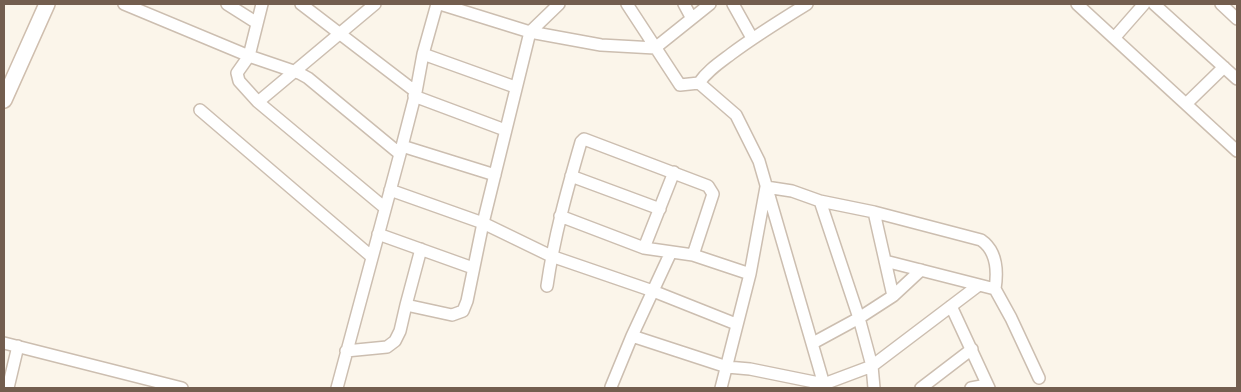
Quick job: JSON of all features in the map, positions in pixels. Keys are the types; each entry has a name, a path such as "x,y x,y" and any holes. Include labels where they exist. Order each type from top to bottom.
{"main road":[{"path":"4,100 8,82 47,4"}],"street":[{"path":"124,4 249,56 308,78 401,150 495,175"},
{"path":"227,4 257,23"},
{"path":"262,4 249,56 237,73 237,77 258,102 385,208"},
{"path":"302,4 415,94 505,130"},
{"path":"258,102 375,4"},
{"path":"337,388 401,150 423,54 438,4 530,32 601,45 655,48 691,17 710,4"},
{"path":"406,305 452,315 463,311 467,301 515,87 530,32 559,4"},
{"path":"627,4 680,85 699,83 736,115 758,161 813,342 824,386"},
{"path":"684,4 691,17"},
{"path":"734,4 752,38"},
{"path":"699,83 718,64 752,38 807,4"},
{"path":"1077,4 1237,151"},
{"path":"1115,37 1144,4"},
{"path":"1154,4 1237,79"},
{"path":"1220,4 1237,18"},
{"path":"423,54 515,87"},
{"path":"1186,104 1224,67"},
{"path":"200,110 372,257"},
{"path":"547,286 551,256 560,216 584,139 704,183 711,190 713,194 693,255"},
{"path":"644,248 674,172"},
{"path":"571,176 660,209"},
{"path":"766,187 792,191 820,201 874,212 981,240 989,245 995,258 997,278 995,288 1039,378"},
{"path":"721,388 750,274 766,187"},
{"path":"390,190 483,223 551,256 653,291 736,324"},
{"path":"820,201 859,318 872,366 874,388"},
{"path":"874,212 892,296"},
{"path":"560,216 644,248 693,255 750,274"},
{"path":"378,234 473,268"},
{"path":"346,352 387,347 395,341 400,332 421,249"},
{"path":"613,388 632,336 671,252"},
{"path":"885,261 995,288"},
{"path":"813,342 859,318 892,296 922,270"},
{"path":"632,336 727,367 750,369 824,386 872,366 978,285"},
{"path":"951,306 988,387 971,388"},
{"path":"4,343 141,383 182,388"},
{"path":"8,388 18,346"},
{"path":"921,388 972,349"}]}
